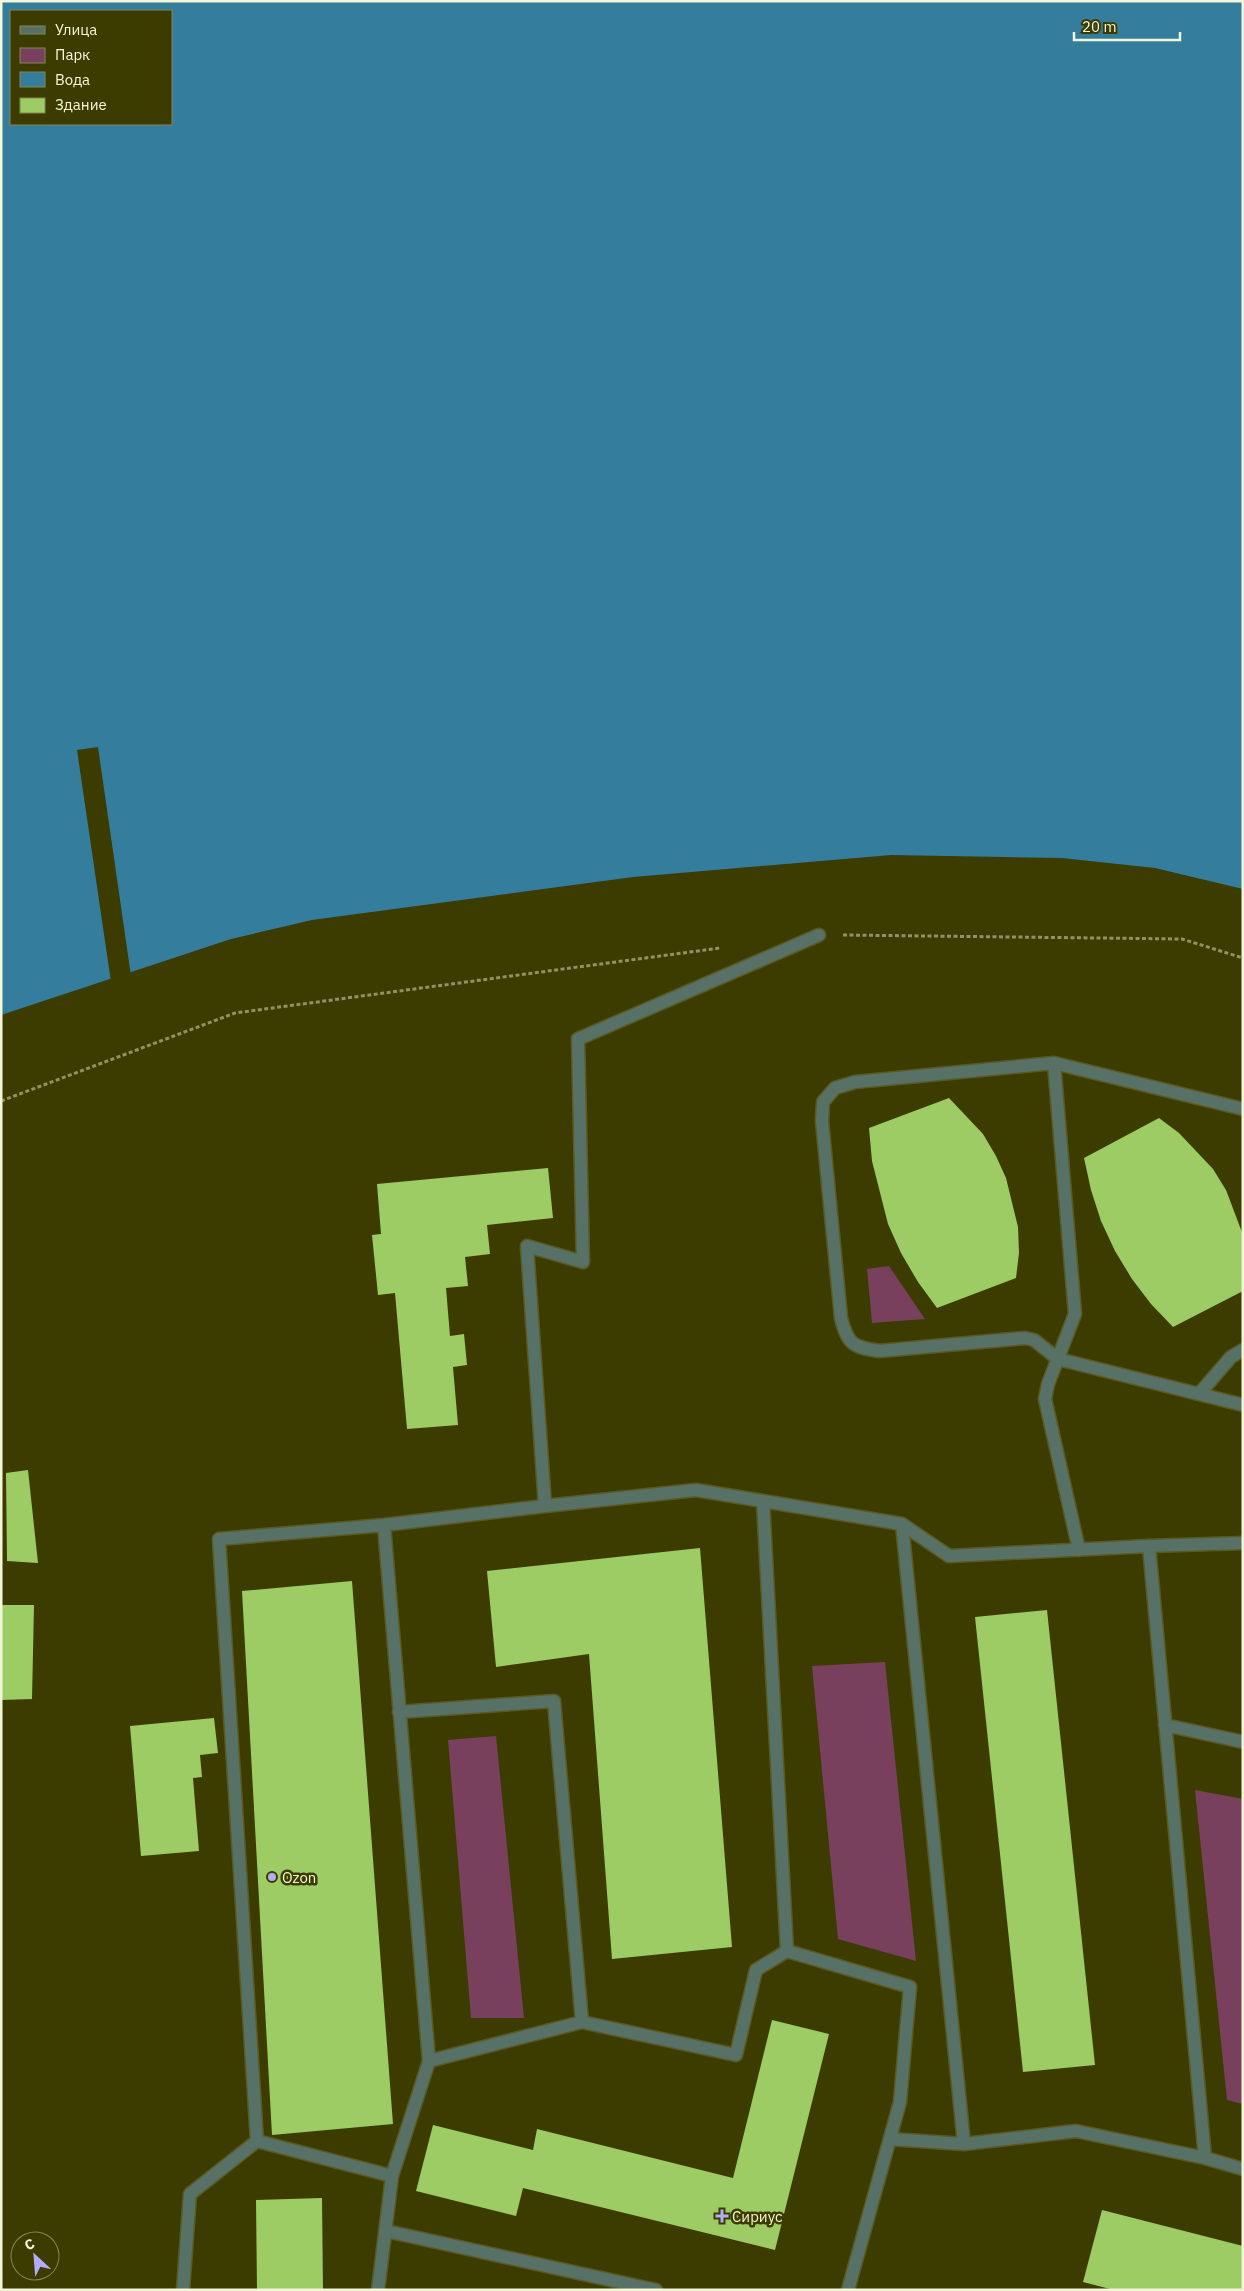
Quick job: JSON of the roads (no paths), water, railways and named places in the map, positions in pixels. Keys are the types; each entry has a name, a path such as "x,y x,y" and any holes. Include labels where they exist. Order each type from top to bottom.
{"street":[{"path":"545,1506 526,1246 583,1262 578,1039 819,935"},
{"path":"1054,1063 1075,1314 1045,1399 1079,1550"},
{"path":"1243,1108 1054,1063 855,1082 835,1088 823,1102 822,1121 841,1318 846,1336 856,1348 880,1351 1025,1338 1034,1340 1058,1359 1243,1405"},
{"path":"1199,1394 1231,1357 1243,1350"},
{"path":"257,2141 219,1539 384,1525 696,1490 902,1524 950,1556 1243,1543"},
{"path":"763,1501 787,1951"},
{"path":"902,1524 964,2144"},
{"path":"378,2290 392,2176 429,2061 384,1525"},
{"path":"1149,1546 1205,2158"},
{"path":"399,1712 554,1701 582,2022"},
{"path":"1165,1725 1243,1742"},
{"path":"429,2061 582,2022 736,2055 756,1970 787,1951 910,1987 900,2102 848,2290"},
{"path":"890,2139 964,2144 1076,2131 1205,2158 1243,2168"},
{"path":"257,2141 392,2176"},
{"path":"183,2290 190,2194 257,2141"},
{"path":"386,2231 632,2287 656,2290"}],"water":[{"path":"1,1 1243,1 1243,889 1155,868 1062,858 891,855 633,877 312,920 231,939 1,1015"}],"place":[{"name":"Ozon","path":"272,1877"},
{"name":"Сириус","path":"722,2216"}]}
